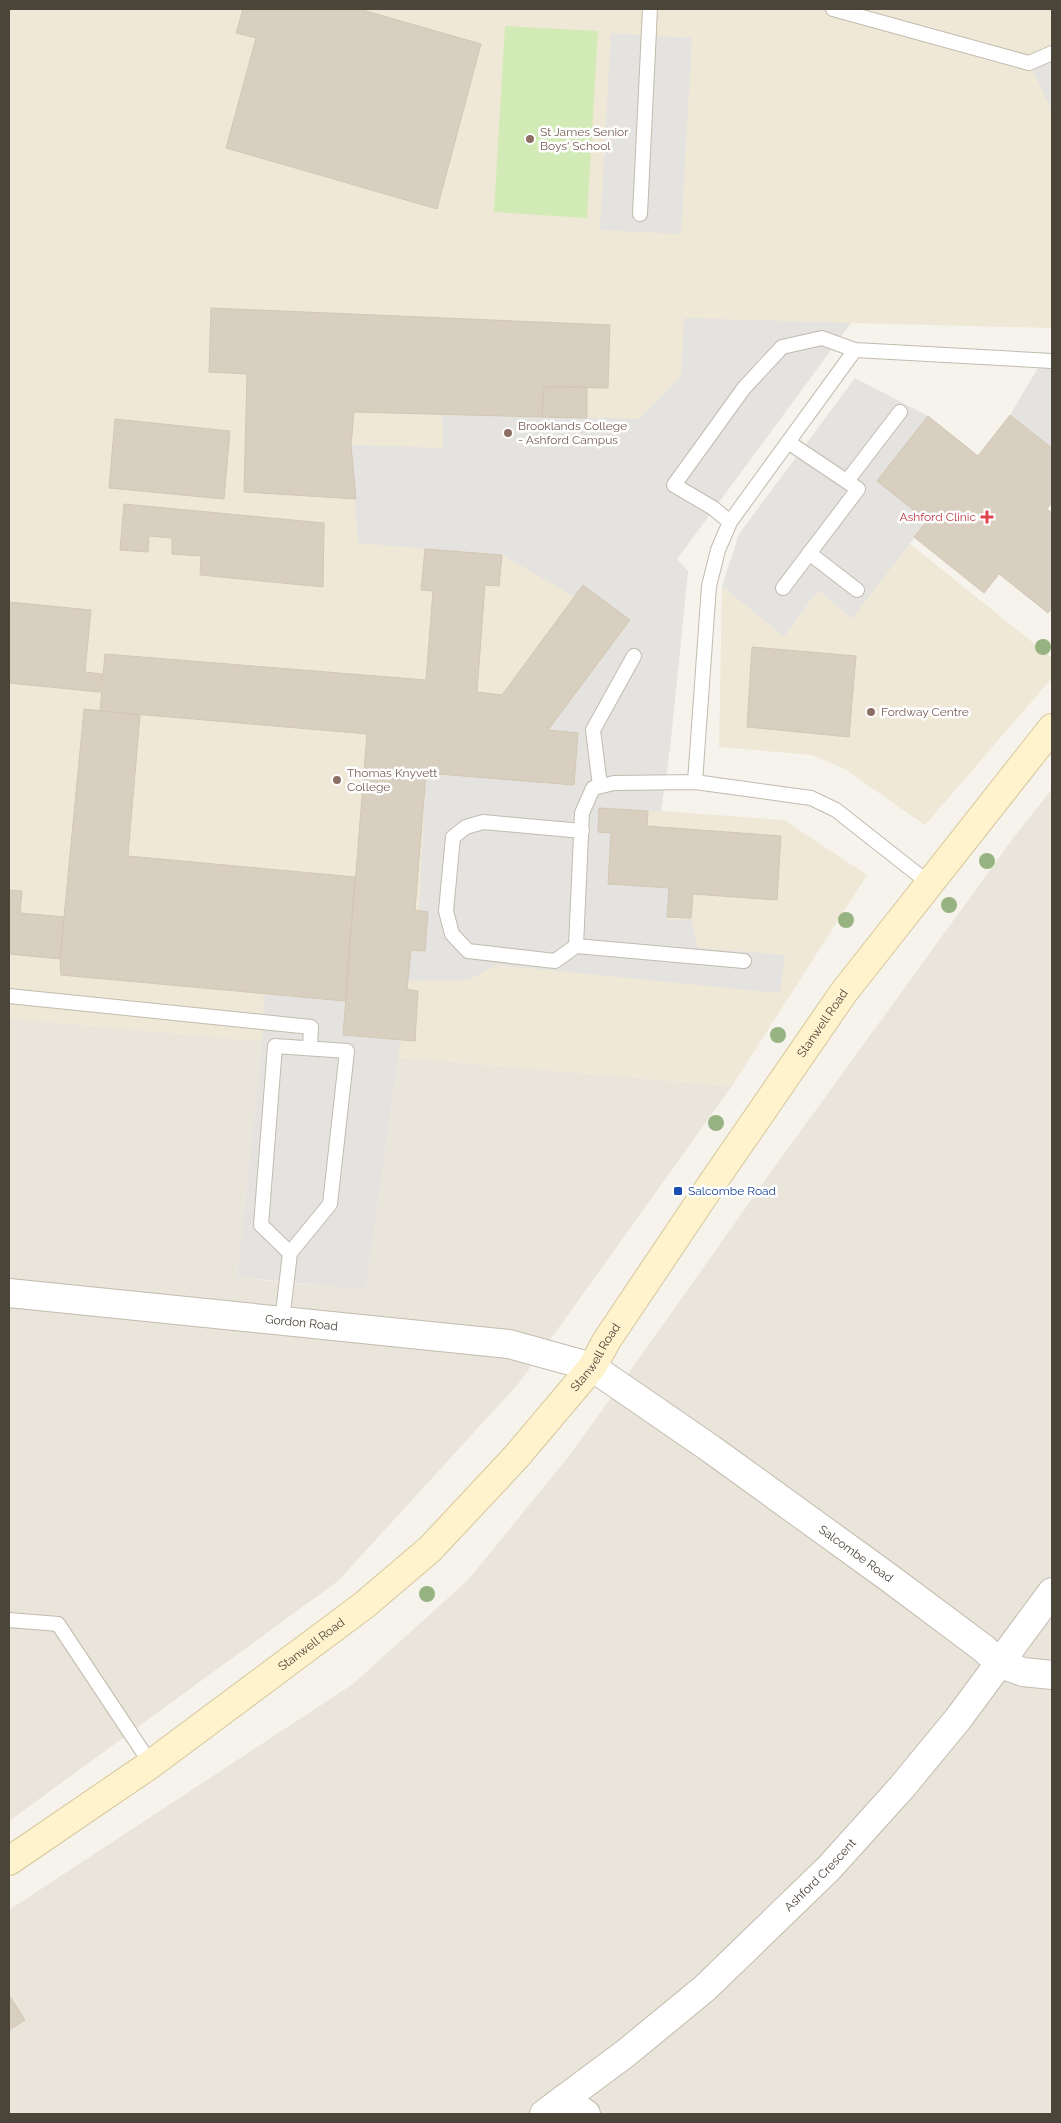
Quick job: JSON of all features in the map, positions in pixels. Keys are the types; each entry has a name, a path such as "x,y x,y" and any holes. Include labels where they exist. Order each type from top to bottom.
{"main road":[{"name":"Stanwell Road","path":"9,1861 151,1764 363,1606 430,1549 516,1457 592,1367 607,1340 694,1209 838,1000 1052,728"}],"street":[{"name":"Gordon Road","path":"9,1293 510,1344 592,1367"},
{"name":"Salcombe Road","path":"592,1367 711,1449 888,1577 983,1648 1001,1664 1023,1672 1052,1674"},
{"name":"Ashford Crescent","path":"565,2109 626,2053 706,1988 830,1868 902,1787 1001,1664 1052,1592"}],"lane":[{"path":"640,214 650,9"},
{"path":"833,9 1028,63 1052,53"},
{"path":"730,522 713,508 674,485 744,388 782,347 822,338 855,350 1052,361"},
{"path":"696,782 709,586 718,550 730,522 855,350"},
{"path":"847,480 900,412"},
{"path":"783,588 858,489 788,442"},
{"path":"809,553 857,590"},
{"path":"600,786 593,730 634,656"},
{"path":"576,946 582,814 592,788 614,782 696,782 811,798 836,810 930,884"},
{"path":"582,831 483,822 466,827 453,837 446,911 452,934 468,951 555,961 576,946 744,961"},
{"path":"9,996 311,1027 310,1048"},
{"path":"282,1321 290,1253 330,1204 347,1051 275,1046 261,1225 290,1253"},
{"path":"9,1620 58,1624 151,1764"}],"shaded area":[{"path":"9,9 1052,9 1052,328 851,323 677,559 688,571 670,748 661,811 784,820 867,875 732,1086 399,1057 366,1290 237,1277 262,1041 9,1018"},
{"path":"611,33 692,38 681,234 600,230"},
{"path":"1052,53 1052,107 1049,105 1029,63"},
{"path":"684,318 851,323 677,559 688,571 670,748 661,811 599,808 611,833 608,884 669,888 667,921 691,918 698,948 785,955 780,993 496,965 469,980 408,981 411,950 425,951 428,912 419,911 426,773 574,785 578,733 548,730 630,620 583,585 575,597 502,555 358,543 351,445 443,448 442,413 639,419 681,376"},
{"path":"1042,361 1052,361 1052,448 1010,415"},
{"path":"855,378 928,416 927,521 852,619 818,590 784,637 722,586 739,534"},
{"name":"Fordway Centre","path":"909,543 1052,658 1052,678 925,825 843,768 812,755 719,747 722,586 784,637 818,590 852,619"},
{"path":"1052,789 1052,2114 9,2114 9,1910 353,1684 468,1580 565,1461 776,1165 1014,837"},
{"path":"264,994 345,1001 343,1035 401,1040 366,1290 237,1277 262,1041"},
{"path":"9,1018 262,1041 237,1277 287,1283 366,1289 399,1057 732,1086 519,1383 338,1581 9,1821"}],"green space":[{"path":"505,26 598,31 587,218 494,212"}],"building":[{"path":"243,9 359,9 481,44 437,209 226,148 256,38 236,33"},
{"path":"211,308 610,325 608,388 544,387 542,417 354,412 351,445 356,499 244,492 247,374 209,372"},
{"path":"544,387 587,387 587,418 542,417"},
{"name":"Ashford Clinic","path":"1010,415 1052,448 1052,502 1047,509 1052,513 1052,608 1048,613 999,574 984,593 914,537 927,521 877,481 928,416 978,456"},
{"path":"115,419 230,431 224,499 109,488"},
{"path":"124,504 324,523 323,587 200,575 201,556 172,554 172,538 149,536 148,552 120,550"},
{"path":"425,549 502,555 499,586 485,585 477,692 502,695 583,585 630,620 548,730 578,733 574,785 426,773 415,910 428,912 425,951 411,950 407,989 418,991 415,1041 343,1035 367,734 100,711 105,654 426,680 433,591 421,590"},
{"path":"9,602 91,610 85,672 102,674 100,692 9,683"},
{"path":"752,647 856,656 849,737 747,727"},
{"path":"84,709 140,715 128,856 355,877 345,1001 61,975 60,959"},
{"path":"599,808 648,811 647,826 781,836 777,900 693,894 691,918 667,917 669,888 608,884 611,833 598,832"},
{"path":"9,890 22,891 20,913 64,917 60,959 9,954"},
{"path":"9,1995 25,2020 9,2030"}],"place":[{"name":"St James Senior Boys' School","path":"530,139"},
{"name":"Brooklands College - Ashford Campus","path":"508,433"},
{"name":"Ashford Clinic","path":"987,517"},
{"name":"Fordway Centre","path":"871,712"},
{"name":"Thomas Knyvett College","path":"337,780"},
{"name":"Salcombe Road","path":"678,1191"}]}
